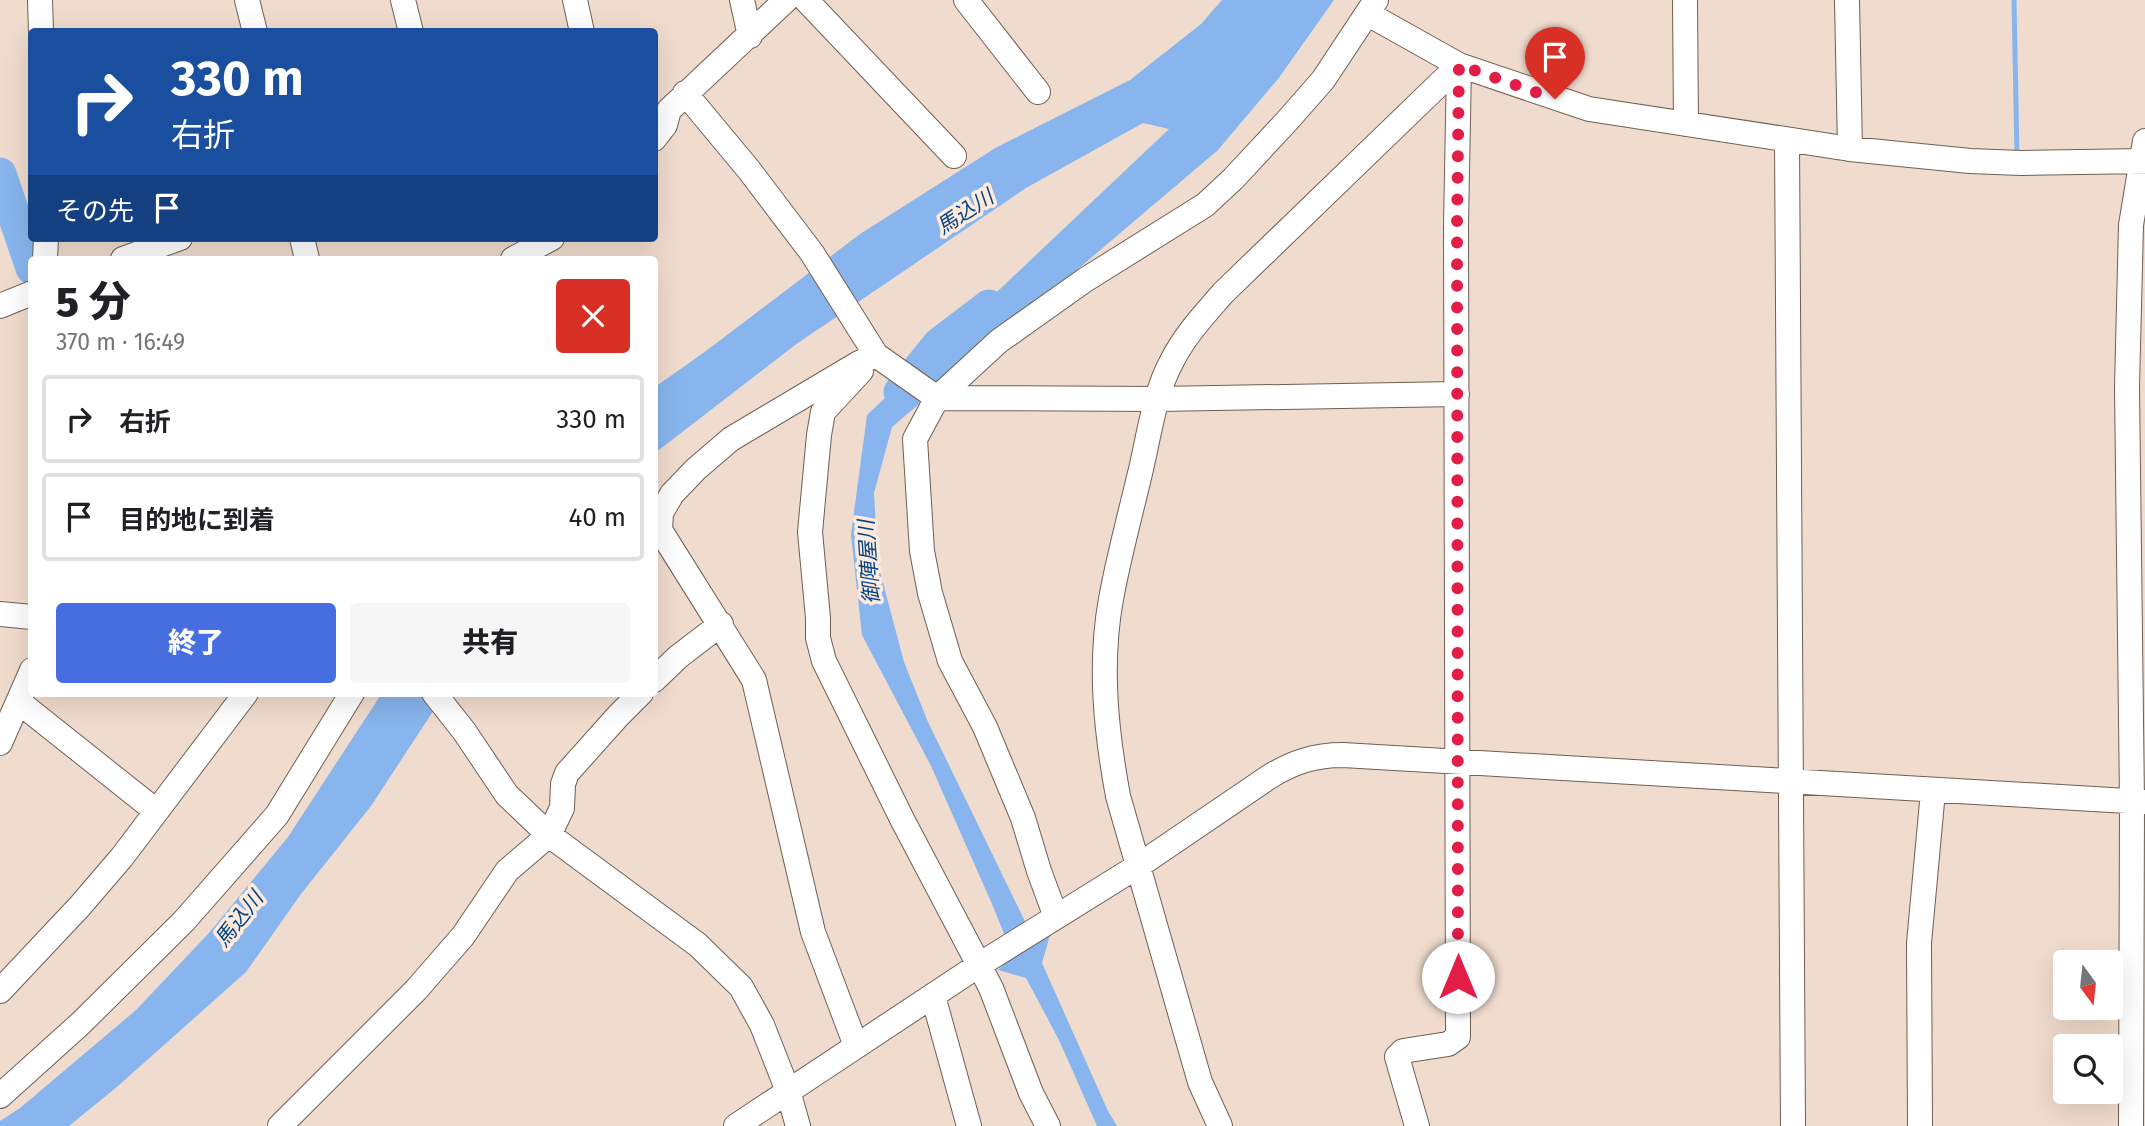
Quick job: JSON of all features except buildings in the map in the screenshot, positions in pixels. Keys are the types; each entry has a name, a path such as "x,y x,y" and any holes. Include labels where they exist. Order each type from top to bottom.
{"street":[{"path":"40,0 41,28"},
{"path":"247,0 254,28"},
{"path":"403,0 410,28"},
{"path":"575,0 581,28"},
{"path":"743,0 750,36"},
{"path":"658,134 665,125 670,105 750,36 786,0"},
{"path":"806,0 954,156"},
{"path":"966,0 1038,92"},
{"path":"1685,0 1686,124"},
{"path":"1847,0 1850,149"},
{"path":"1052,920 1023,818 985,727 950,661 930,593 922,551 915,439 937,398 999,341 1085,280 1205,205 1233,179 1323,80 1372,7 1459,65 1579,107 1850,149 2016,163 2144,154 2131,225 2128,335 2128,580 2138,802 2131,1126"},
{"path":"1417,1126 1397,1057 1403,1051 1448,1044 1458,1037 1459,65"},
{"path":"1220,1126 1200,1082 1118,796 1110,753 1105,674 1111,600 1157,400 1170,363 1182,343 1223,293 1459,65"},
{"path":"670,105 749,170 811,253 872,349 937,398 1157,400 1457,394"},
{"path":"1787,140 1793,1126"},
{"path":"131,256 169,242"},
{"path":"519,256 545,242"},
{"path":"0,306 28,295"},
{"path":"856,1046 813,932 754,680 660,530 661,513 672,494 731,439 859,363 872,349"},
{"path":"872,349 823,412 810,532 818,638 824,661 852,720 982,963 1031,1093 1048,1126"},
{"path":"0,614 28,617"},
{"path":"658,676 720,624"},
{"path":"0,743 28,680"},
{"path":"0,991 80,906 243,697"},
{"path":"0,1096 81,1023 184,921 276,816 350,697"},
{"path":"437,697 464,731 507,795 549,835 698,945 741,987 762,1025 788,1091 798,1126"},
{"path":"280,1126 416,990 463,936 508,871 549,835 562,808 563,784 567,773 637,697"},
{"path":"19,702 156,811"},
{"path":"736,1126 982,963 1138,866 1269,777 1302,760 1318,756 1343,755 2138,802"},
{"path":"1920,1126 1919,943 1933,791"},
{"path":"933,996 969,1126"}],"water":[{"name":"馬込川","path":"1222,0 1334,0 1278,79 1218,150 892,427 874,493 878,564 904,662 928,722 1036,944 1051,932 1042,963 1117,1126 1097,1126 1059,1040 1026,978 998,970 1013,956 992,904 931,766 862,635 851,535 867,415 1169,129 1143,123 1026,188 795,345 658,451 658,385 860,234 997,147 1130,80 1201,24"},
{"name":"馬込川","path":"379,697 442,697 371,806 301,894 246,972 69,1126 0,1126 0,1121 20,1108 135,1011 209,933 288,837"}],"waterway":[{"path":"2014,0 2017,156"},
{"path":"0,174 28,256"},
{"name":"御陣屋川","path":"900,392 939,344 989,306"}],"route":[{"path":"1458,977 1459,65 1555,99"}]}
